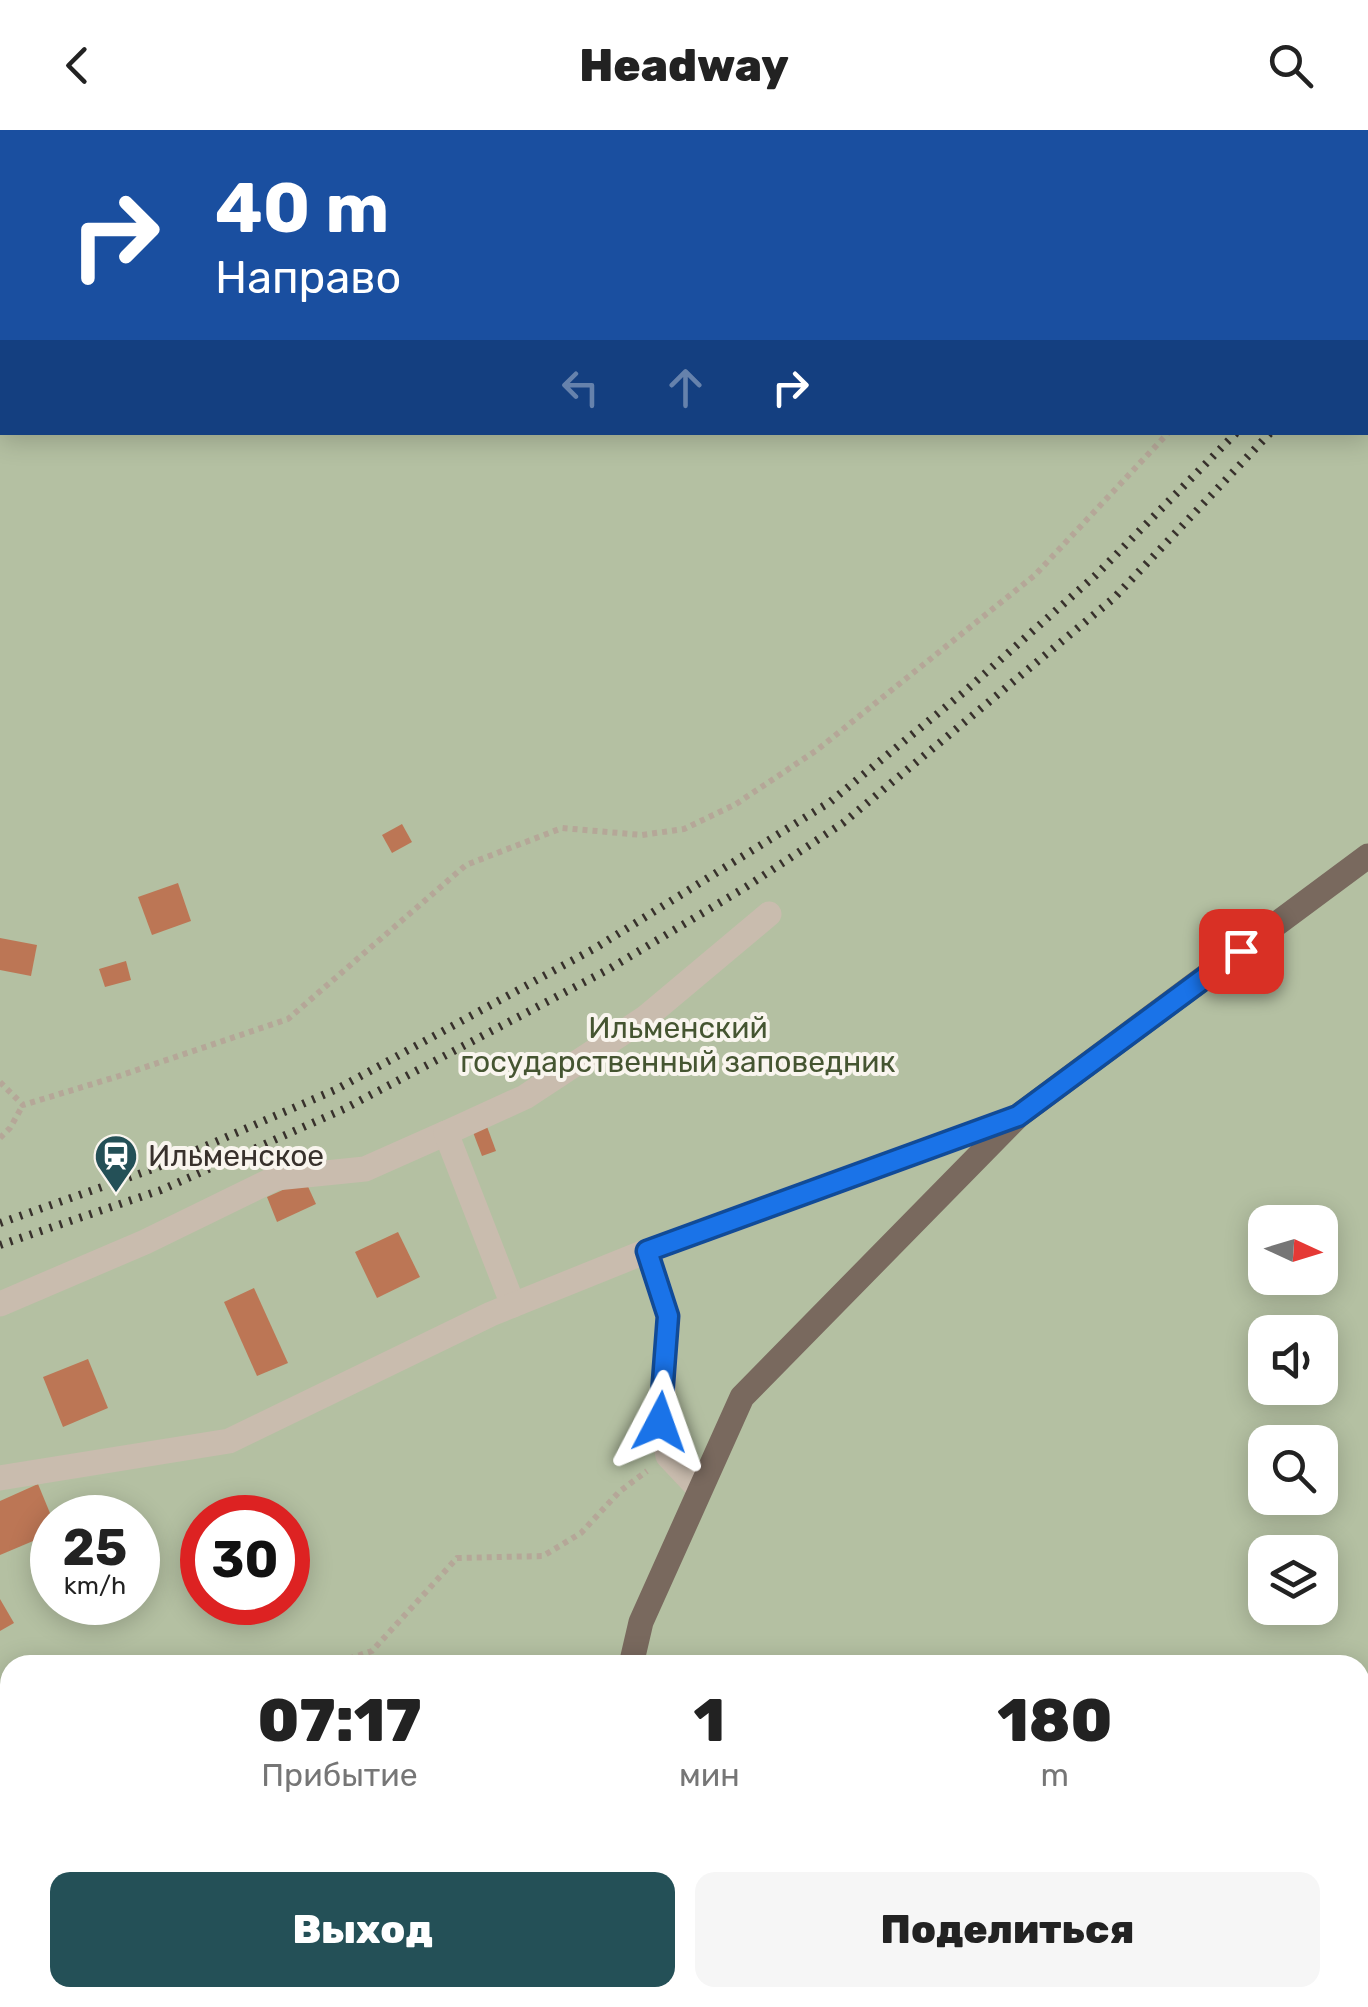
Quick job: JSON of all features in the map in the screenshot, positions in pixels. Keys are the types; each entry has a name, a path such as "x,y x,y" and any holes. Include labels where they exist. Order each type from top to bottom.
{"main road":[{"path":"633,1655 641,1622 742,1397 1018,1116 1368,856"}],"street":[{"path":"0,1304 145,1242 276,1178 365,1169 525,1096 645,1018 769,914"},
{"path":"0,1478 229,1441 513,1305 647,1251 1018,1116"},
{"path":"446,1133 513,1305"},
{"path":"647,1251 668,1316 660,1422 668,1456 700,1490"}],"path":[{"path":"0,1138 23,1105 288,1019 466,865 562,828 642,836 684,829 736,804 817,750 1035,575 1166,435"},
{"path":"0,1082 23,1105"},
{"path":"360,1655 372,1651 457,1558 543,1556 582,1533 619,1492 668,1456"}],"green space":[{"name":"Ильменский государственный заповедник","path":"0,435 1368,435 1368,1655 0,1655"}],"building":[{"path":"402,824 412,842 392,853 382,835"},
{"path":"178,883 191,921 152,935 138,897"},
{"path":"0,938 37,945 31,976 0,970"},
{"path":"126,961 131,980 105,987 99,969"},
{"path":"482,1113 496,1151 482,1156 468,1119"},
{"path":"305,1180 316,1204 277,1222 267,1197"},
{"path":"398,1232 420,1277 377,1298 355,1252"},
{"path":"254,1288 288,1363 257,1376 224,1302"},
{"path":"88,1359 108,1408 63,1427 43,1377"},
{"path":"38,1484 43,1495 30,1495 30,1542 0,1555 0,1501"},
{"path":"0,1599 14,1623 0,1631"}],"railway":[{"path":"0,1223 153,1169 337,1089 597,947 830,802 964,692 1096,575 1234,435"},
{"path":"0,1245 161,1190 344,1109 609,969 746,887 843,823 1114,598 1268,435"}],"place":[{"name":"Ильменское","path":"116,1194"}],"route":[{"path":"660,1422 668,1316 647,1251 1018,1116 1241,951"}]}
